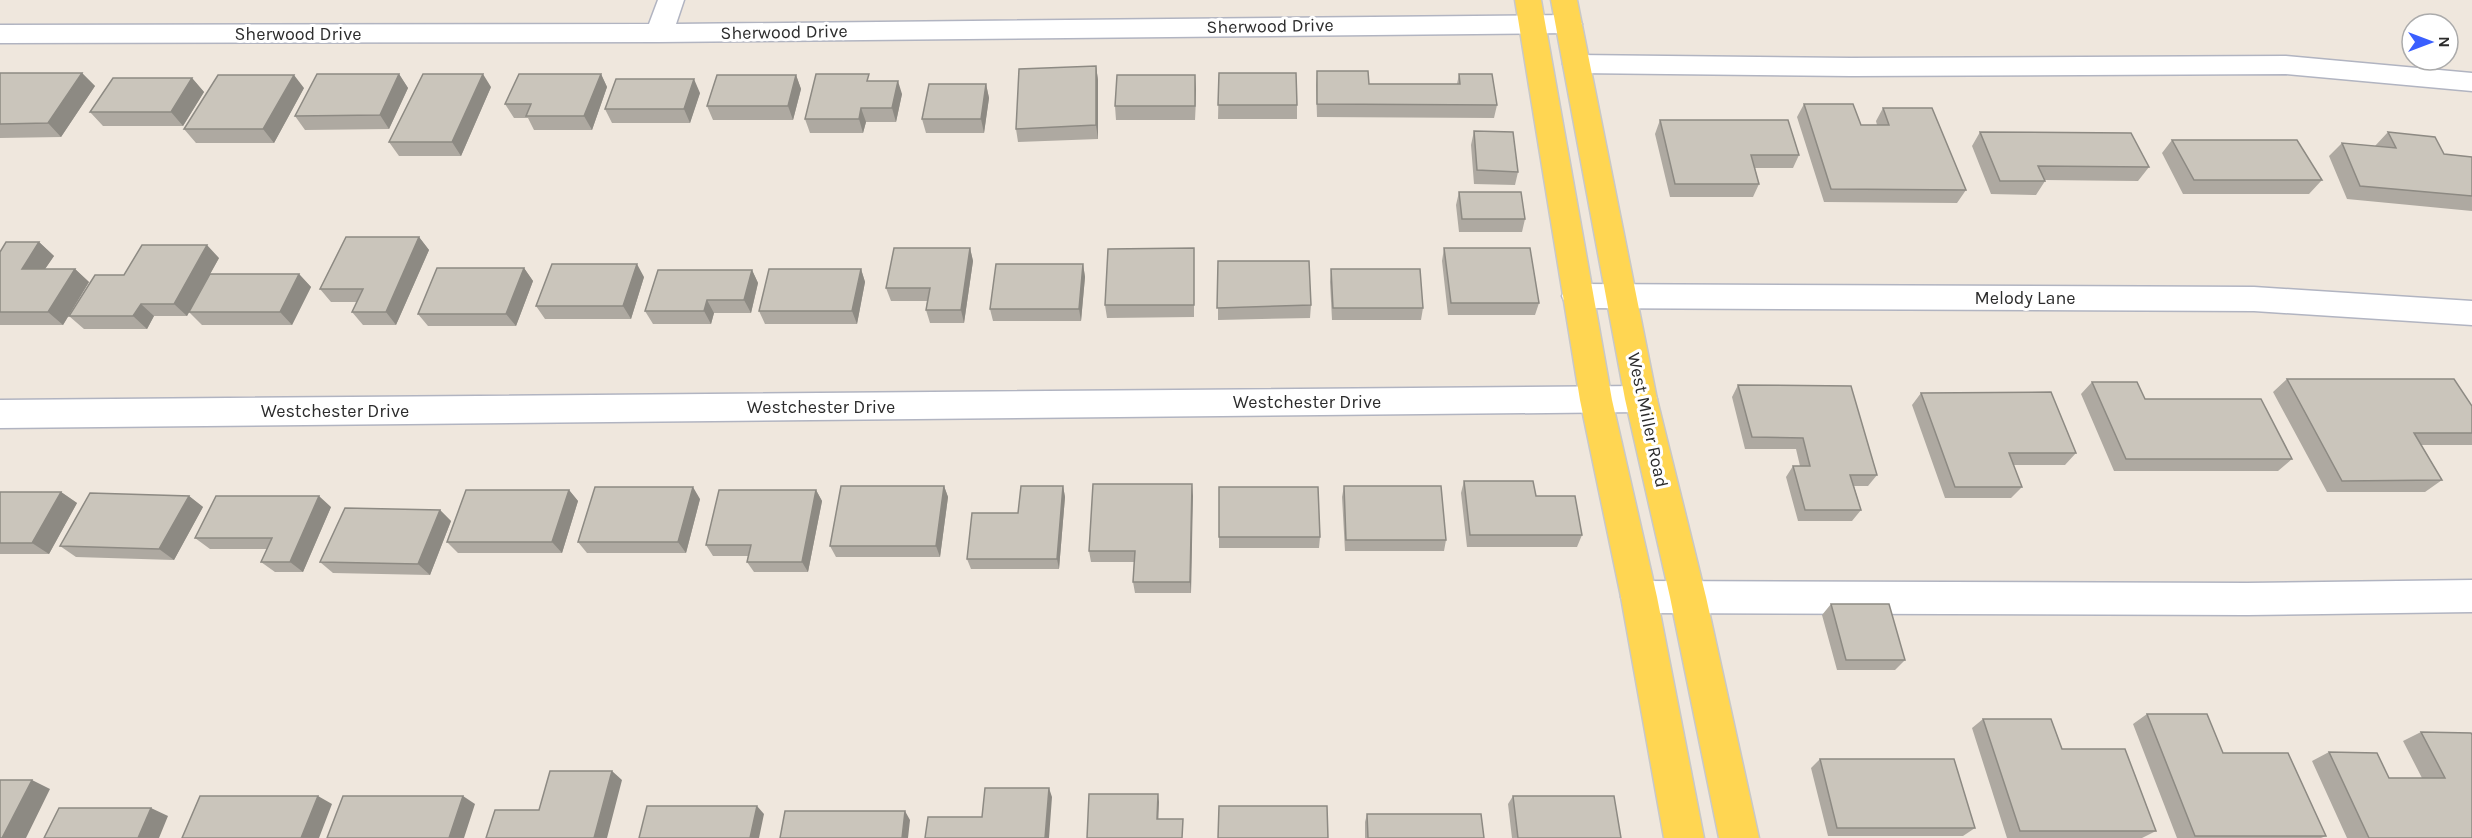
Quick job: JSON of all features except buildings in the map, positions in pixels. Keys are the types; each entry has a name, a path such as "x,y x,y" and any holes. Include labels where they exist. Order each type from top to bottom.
{"main road":[{"path":"1530,12 1596,400 1639,597 1684,838"},
{"name":"West Miller Road","path":"1566,12 1641,399 1688,597 1739,838"}],"street":[{"path":"659,33 671,0"},
{"name":"Sherwood Drive","path":"0,34 659,33 1566,12"},
{"path":"1577,64 1839,67 2286,65 2472,82"},
{"name":"Melody Lane","path":"1577,296 2254,299 2472,313"},
{"name":"Westchester Drive","path":"0,414 1641,399"},
{"path":"1639,597 2247,599 2472,596"}]}
